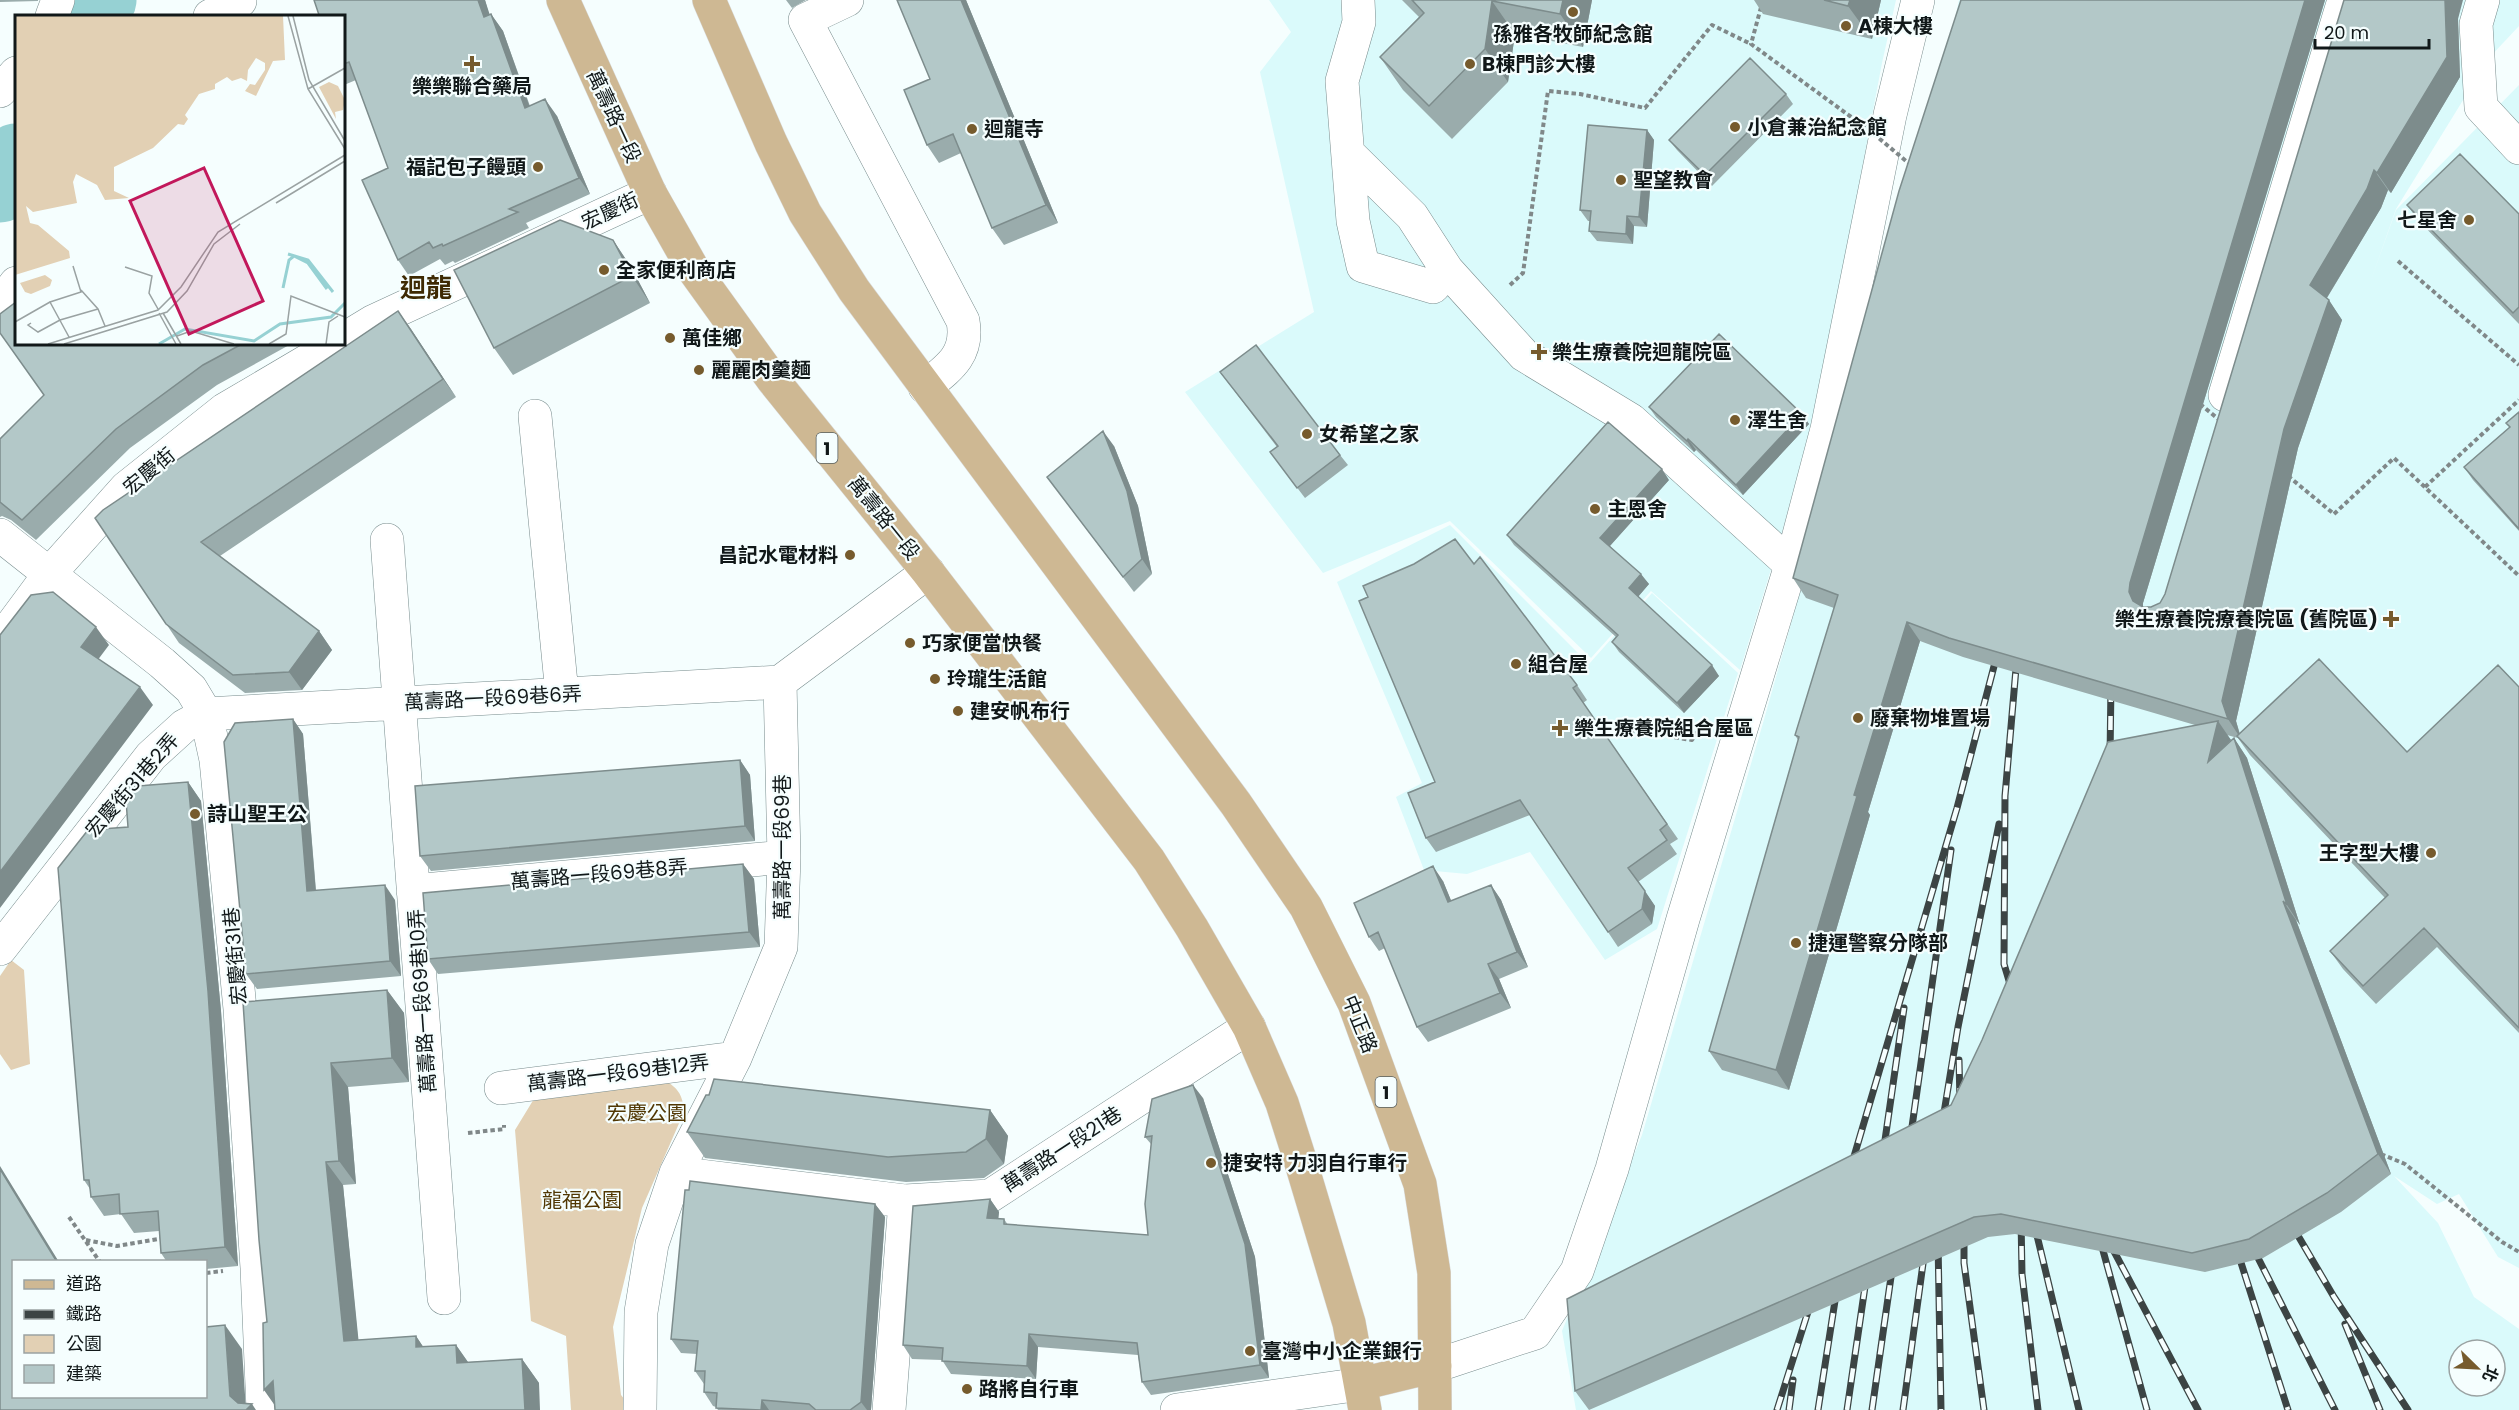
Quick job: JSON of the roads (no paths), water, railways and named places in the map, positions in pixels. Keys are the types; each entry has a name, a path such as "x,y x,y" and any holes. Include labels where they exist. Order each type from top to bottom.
{"main road":[{"name":"萬壽路一段","path":"563,0 650,193 693,269 772,380 928,572 1149,860 1192,928 1249,1027"},
{"name":"1","path":"709,0 771,143 806,213 854,290 925,387"},
{"name":"中正路","path":"925,387 1236,804 1306,907 1354,1003 1420,1184 1434,1273 1435,1410"},
{"name":"1","path":"1249,1027 1282,1103 1299,1156 1349,1323 1363,1397"},
{"path":"1363,1397 1435,1366"}],"street":[{"path":"52,15 58,0"},
{"path":"848,0 805,20 964,328 964,344 959,353 946,370 925,387"},
{"path":"1358,0 1359,22 1342,81 1353,221 1363,266 1433,287 1447,270"},
{"path":"1435,1366 1535,1333 1577,1271 1612,1169 1683,919 1791,566 1827,429 1890,115 1918,0"},
{"path":"2220,423 2344,0"},
{"path":"2483,0 2476,24 2481,107 2519,148"},
{"path":"212,15 240,1"},
{"path":"0,91 15,74"},
{"path":"1349,154 1412,216 1447,270 1524,355 1631,420 1791,566"},
{"name":"宏慶街","path":"345,338 372,322 650,193"},
{"path":"0,304 15,284"},
{"name":"宏慶街","path":"0,641 51,572 126,488 215,417 334,345"},
{"path":"535,416 562,694"},
{"name":"宏慶街31巷","path":"0,535 51,572 191,689 206,714 216,760 240,1010 257,1268 263,1410"},
{"name":"萬壽路一段69巷10弄","path":"387,540 444,1298"},
{"path":"780,682 928,572"},
{"name":"萬壽路一段69巷6弄","path":"206,714 780,682"},
{"name":"萬壽路一段69巷","path":"640,1410 641,1311 652,1244 676,1173 735,1058 781,947 784,857 780,682"},
{"name":"宏慶街31巷2弄","path":"0,949 151,756 183,726 206,714"},
{"name":"萬壽路一段69巷8弄","path":"413,891 784,857"},
{"path":"387,996 421,993"},
{"path":"240,1010 274,1006"},
{"name":"萬壽路一段21巷","path":"676,1173 905,1201 990,1196 1249,1027"},
{"name":"萬壽路一段69巷12弄","path":"501,1088 735,1058"},
{"path":"889,1410 905,1201"},
{"path":"1177,1410 1363,1397"}],"waterway":[{"path":"94,15 102,0"},
{"path":"0,188 15,160"}],"railway":[{"path":"1850,1170 1957,808 1998,651"},
{"path":"2013,994 2004,964 2005,796 2017,657"},
{"path":"2110,758 2111,683"},
{"path":"1942,1125 1958,1027 1999,824"},
{"path":"1910,1141 1951,850"},
{"path":"1883,1154 1904,1008"},
{"path":"1959,1060 1960,1102"},
{"path":"2021,1218 2022,1274 2038,1410"},
{"path":"2290,1222 2334,1297 2408,1410"},
{"path":"2034,1223 2079,1410"},
{"path":"1964,1231 1964,1263 1984,1410"},
{"path":"2099,1236 2147,1410"},
{"path":"2108,1240 2198,1410"},
{"path":"1938,1241 1941,1410"},
{"path":"2251,1244 2335,1410"},
{"path":"2236,1247 2288,1410"},
{"path":"1903,1410 1925,1249"},
{"path":"1872,1410 1893,1263"},
{"path":"1847,1410 1867,1273"},
{"path":"1818,1410 1837,1288"},
{"path":"1777,1410 1812,1299"},
{"path":"2345,1324 2380,1410"},
{"path":"1789,1410 1793,1380"}],"place":[{"name":"孫雅各牧師紀念館","path":"1573,12"},
{"name":"A棟大樓","path":"1846,26"},
{"name":"樂樂聯合藥局","path":"472,64"},
{"name":"B棟門診大樓","path":"1470,64"},
{"name":"小倉兼治紀念館","path":"1735,127"},
{"name":"迴龍寺","path":"972,129"},
{"name":"福記包子饅頭","path":"538,167"},
{"name":"聖望教會","path":"1621,180"},
{"name":"七星舍","path":"2469,220"},
{"name":"全家便利商店","path":"604,270"},
{"name":"萬佳鄉","path":"670,338"},
{"name":"樂生療養院迴龍院區","path":"1539,352"},
{"name":"麗麗肉羹麵","path":"699,370"},
{"name":"澤生舍","path":"1735,420"},
{"name":"女希望之家","path":"1307,434"},
{"name":"主恩舍","path":"1595,509"},
{"name":"昌記水電材料","path":"850,555"},
{"name":"樂生療養院療養院區 (舊院區)","path":"2391,619"},
{"name":"巧家便當快餐","path":"910,643"},
{"name":"組合屋","path":"1516,664"},
{"name":"玲瓏生活館","path":"935,679"},
{"name":"建安帆布行","path":"958,711"},
{"name":"廢棄物堆置場","path":"1858,718"},
{"name":"樂生療養院組合屋區","path":"1560,728"},
{"name":"詩山聖王公","path":"195,814"},
{"name":"王字型大樓","path":"2431,853"},
{"name":"捷運警察分隊部","path":"1796,943"},
{"name":"捷安特 力羽自行車行","path":"1211,1163"},
{"name":"臺灣中小企業銀行","path":"1250,1351"},
{"name":"路將自行車","path":"967,1389"}],"district":[{"name":"迴龍","path":"426,288"}],"park label":[{"name":"宏慶公園","path":"647,1113"},
{"name":"龍福公園","path":"582,1200"}]}
